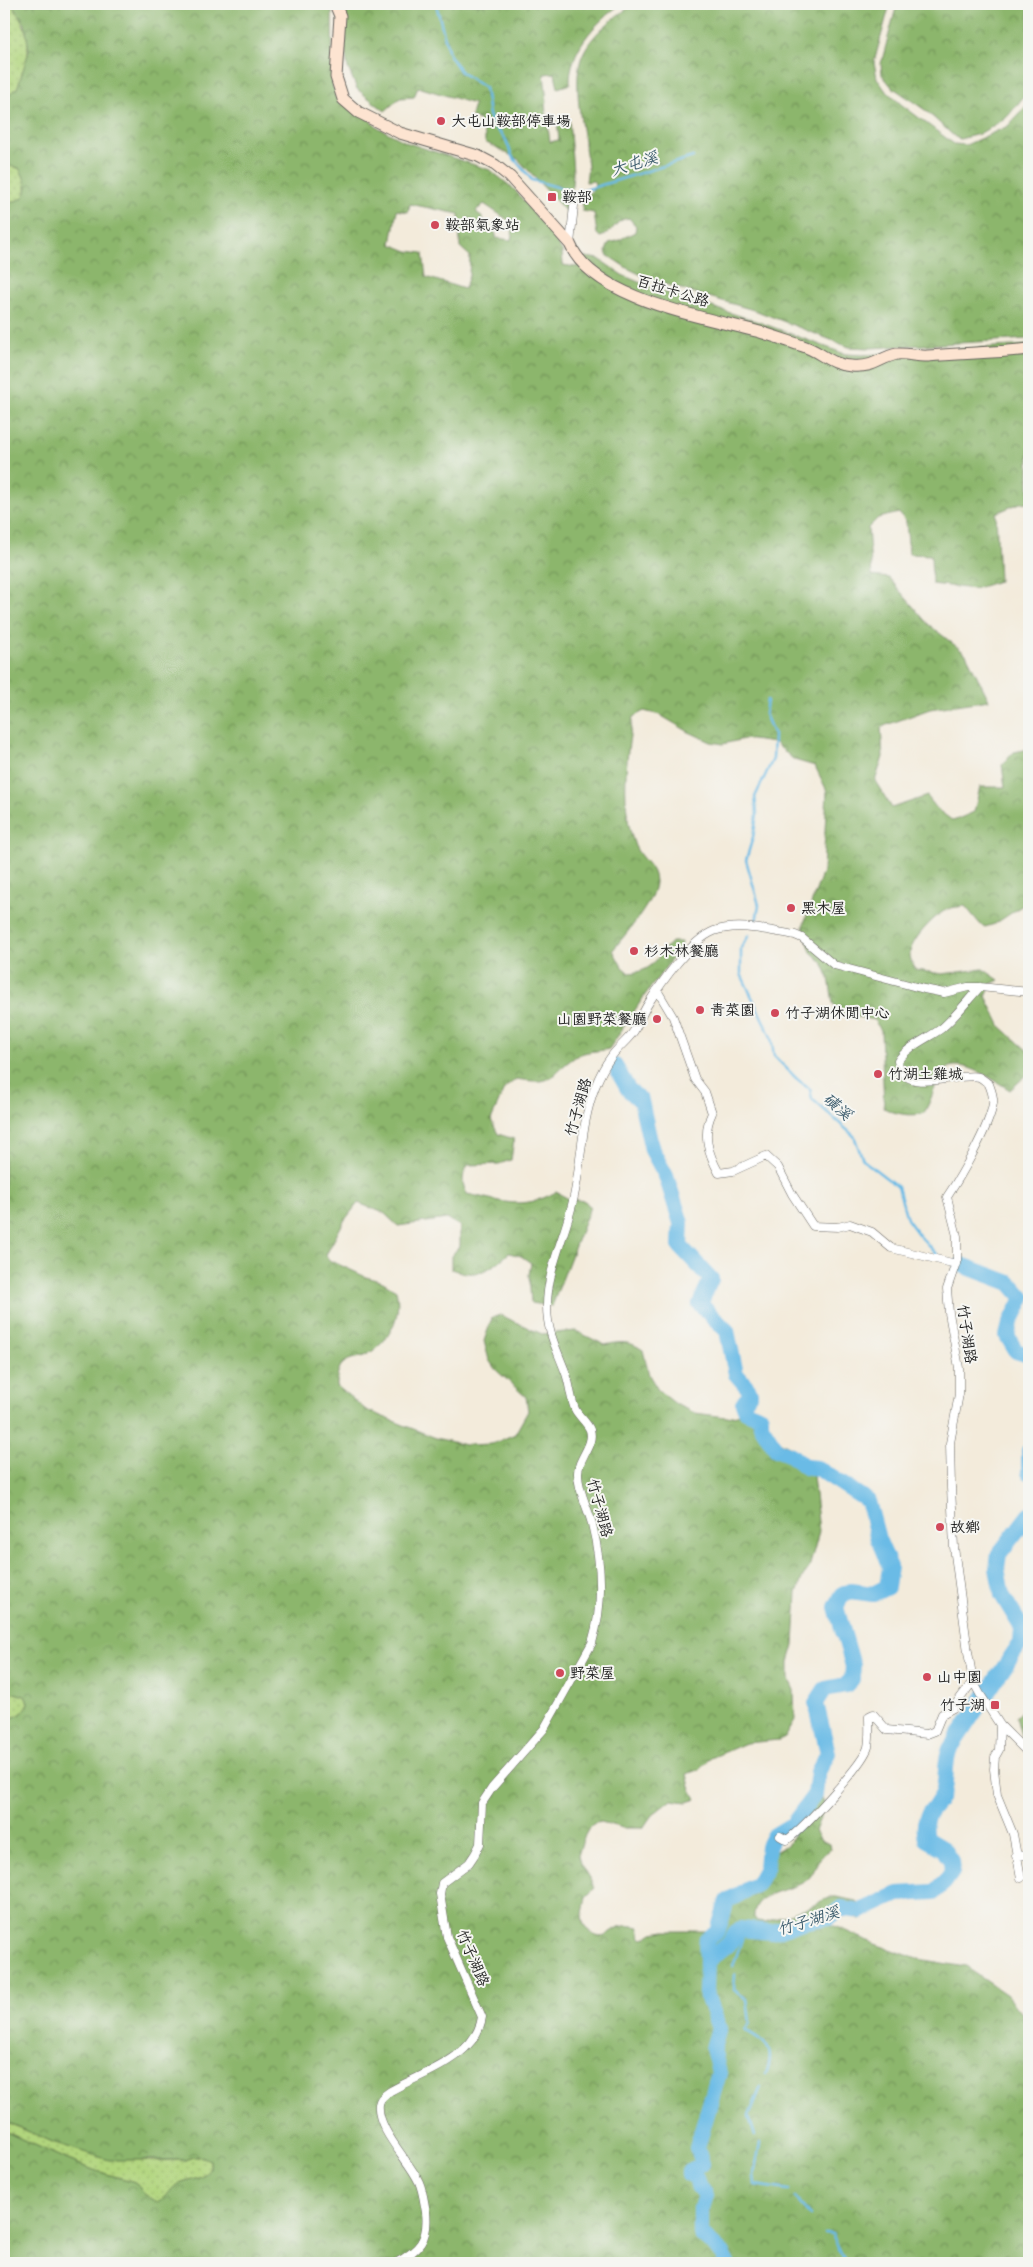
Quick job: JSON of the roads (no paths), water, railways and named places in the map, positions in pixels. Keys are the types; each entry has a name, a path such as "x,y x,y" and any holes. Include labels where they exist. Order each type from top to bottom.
{"main road":[{"name":"百拉卡公路","path":"335,4 340,16 336,78 343,99 358,112 400,134 478,156 495,165 510,176 541,214 570,244 575,257 590,270 633,296 658,305 759,332 806,347 830,362 848,366 868,367 896,355 926,356 943,353 1029,349"}],"street":[{"path":"570,244 575,196"},
{"name":"竹子湖路","path":"396,2263 408,2256 423,2243 427,2219 420,2183 384,2127 379,2105 385,2093 430,2073 464,2049 475,2038 480,2028 482,2017 447,1937 440,1894 442,1883 470,1863 476,1854 480,1844 482,1803 492,1788 544,1729 592,1643 596,1628 601,1597 600,1564 592,1523 578,1478 577,1467 590,1441 590,1430 576,1411 571,1398 566,1372 550,1335 547,1305 556,1257 573,1204 582,1144 595,1088 611,1057 634,1032 657,990 701,939 713,931 750,928 795,935 802,938 834,965 862,974 944,992 968,987 980,987 1029,992"},
{"name":"竹子湖路","path":"980,987 943,1027 924,1041 902,1053 898,1061 901,1073 907,1078 941,1081 978,1077 989,1084 993,1094 993,1103 985,1123 962,1174 947,1197 957,1236 956,1264 947,1289 949,1313 959,1368 959,1394 950,1443 950,1488 954,1547 973,1680 1000,1725"},
{"path":"657,990 673,1017 695,1079 705,1092 712,1113 705,1135 714,1165 719,1173 733,1171 766,1156 778,1167 792,1194 813,1226 838,1227 850,1224 872,1232 891,1248 956,1264"},
{"path":"780,1836 788,1840 801,1829 861,1761 868,1745 869,1716 873,1714 887,1730 926,1734 935,1731 942,1714 953,1708 973,1680"},
{"path":"1000,1725 1029,1754"},
{"path":"1000,1725 1000,1750 995,1757 994,1769 997,1795 1013,1834 1021,1878"},
{"path":"1016,1856 1029,1855"}],"waterway":[{"name":"大屯溪","path":"436,4 449,54 461,72 485,88 489,115 494,126 506,140 512,156 532,180 568,190"},
{"name":"大屯溪","path":"582,191 693,157"},
{"name":"磺溪","path":"756,922 759,905 746,860 757,814 755,797 773,759 774,735 765,714 767,700"},
{"name":"磺溪","path":"749,935 741,948 741,974 771,1037 774,1056 810,1089 812,1099 854,1136 863,1160 898,1187 907,1219 938,1256"},
{"path":"615,1066 628,1089 641,1101 652,1150 666,1176 681,1223 680,1246 711,1279 700,1304 727,1331 736,1374 750,1393 743,1403 746,1411 761,1417 761,1425 776,1449 791,1455 805,1467 817,1468 868,1501 878,1539 890,1567 887,1587 873,1594 851,1591 842,1595 836,1607 853,1666 852,1679 846,1685 825,1689 816,1703 828,1753 818,1772 815,1794 793,1824 773,1836 768,1846 766,1868 757,1884 727,1901 718,1931 706,1940 707,1961"},
{"name":"竹子湖溪","path":"962,1265 1010,1283 1023,1298 1010,1324 1007,1336 1016,1351 1029,1355"},
{"name":"竹子湖溪","path":"1029,1451 1029,1472"},
{"name":"竹子湖溪","path":"727,2263 723,2254 701,2234 701,2208 705,2195 698,2186 696,2178 689,2175 689,2171 702,2164 697,2148 719,2073 713,2048 719,2028 706,1993 707,1961 731,1942 740,1929 772,1932 803,1922 830,1917 841,1908 861,1911 898,1894 934,1892 945,1882 952,1872 951,1861 943,1849 926,1839 925,1822 942,1796 950,1749 1021,1642 1022,1628 1002,1595 997,1568 999,1554 1029,1515"},
{"path":"733,1966 745,1930"},
{"path":"735,1974 734,1990 747,1999 750,2023 745,2030 764,2043 770,2052 766,2074"},
{"path":"755,2135 749,2116 761,2087"},
{"path":"760,2144 754,2174 755,2185 789,2190"},
{"path":"794,2197 810,2215"},
{"path":"825,2233 832,2234 846,2263"}],"place":[{"name":"大屯山鞍部停車場","path":"441,121"},
{"name":"鞍部","path":"552,197"},
{"name":"鞍部氣象站","path":"435,225"},
{"name":"黑木屋","path":"791,908"},
{"name":"杉木林餐廳","path":"634,951"},
{"name":"青菜園","path":"700,1010"},
{"name":"竹子湖休閒中心","path":"775,1013"},
{"name":"山園野菜餐廳","path":"657,1019"},
{"name":"竹湖土雞城","path":"878,1074"},
{"name":"故鄉","path":"940,1527"},
{"name":"野菜屋","path":"560,1673"},
{"name":"山中園","path":"927,1677"},
{"name":"竹子湖","path":"995,1705"}]}
